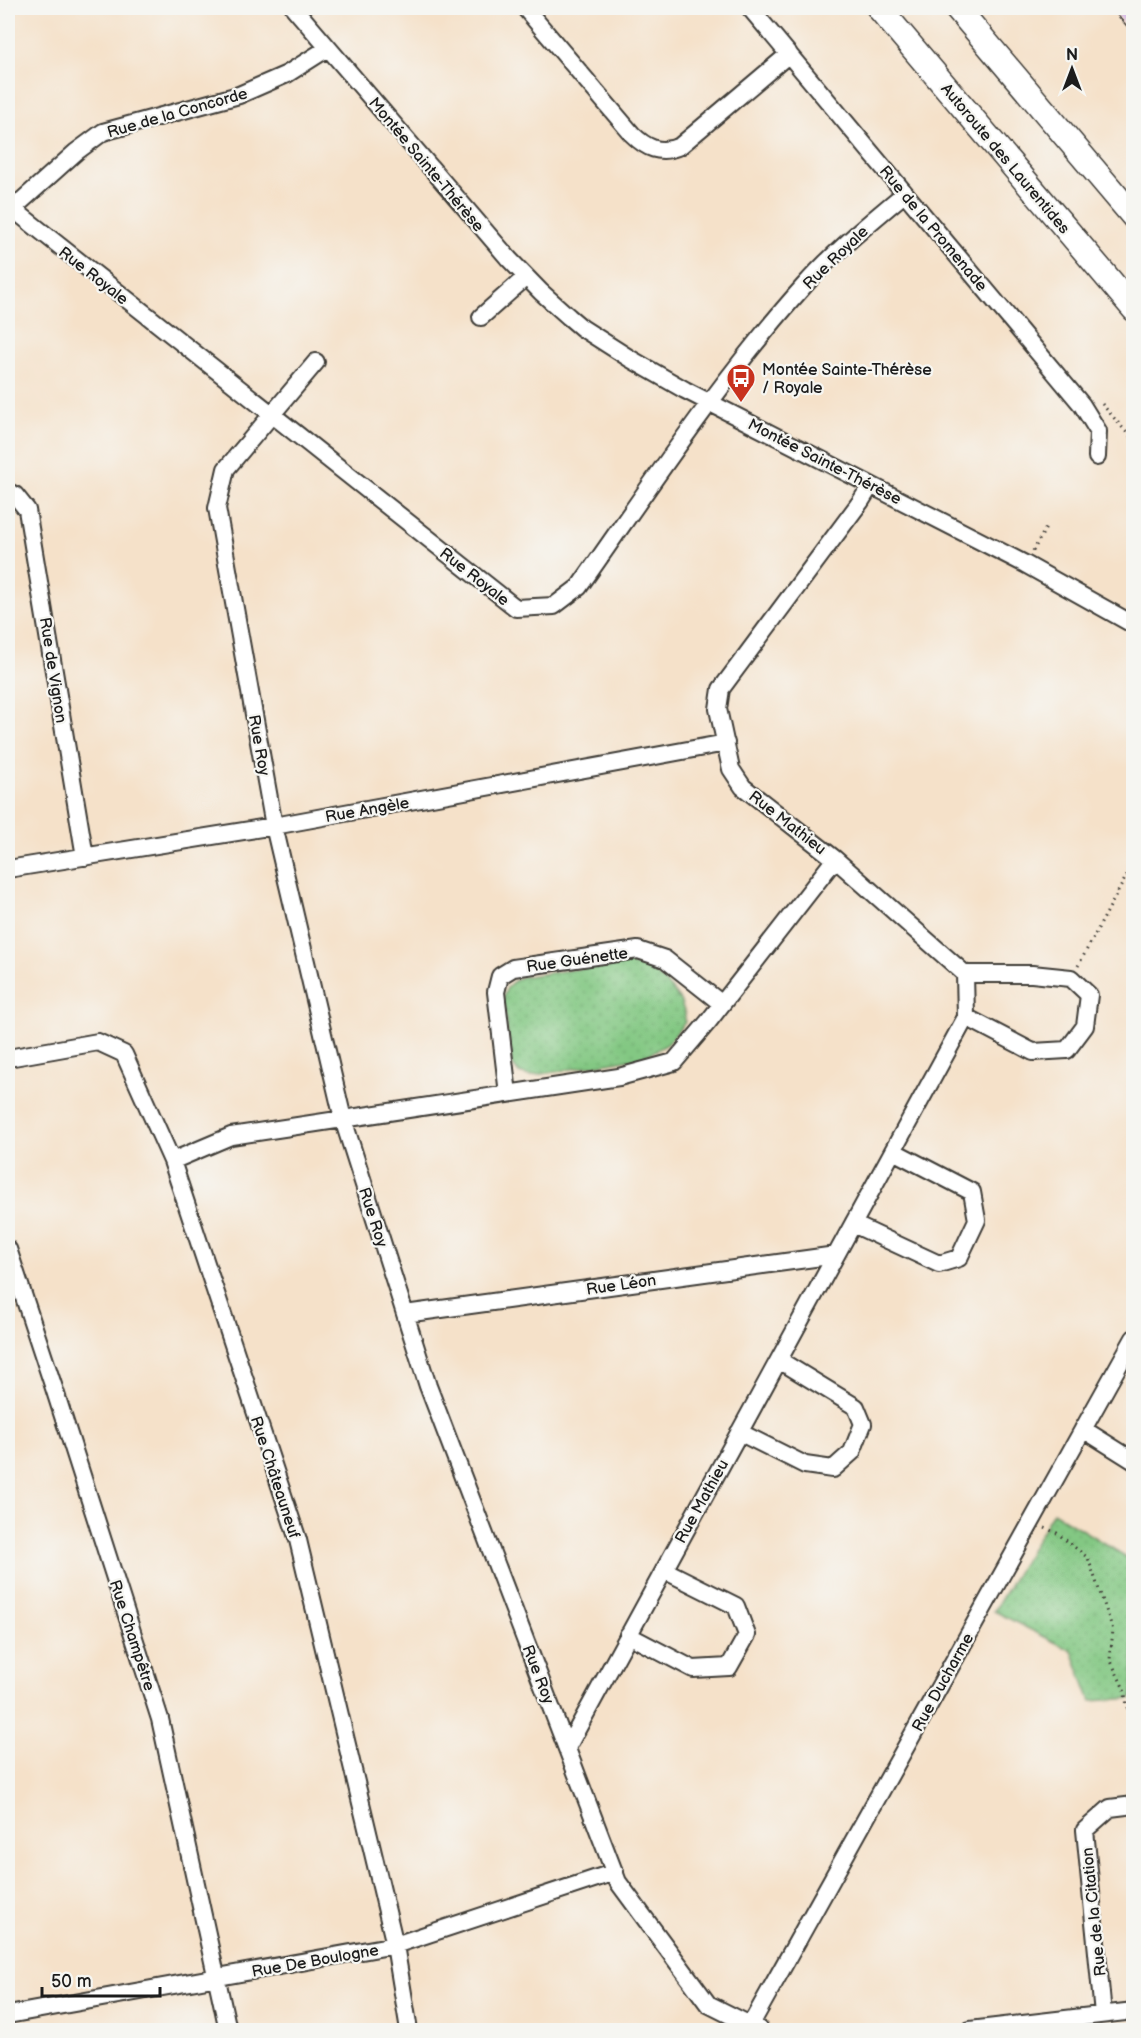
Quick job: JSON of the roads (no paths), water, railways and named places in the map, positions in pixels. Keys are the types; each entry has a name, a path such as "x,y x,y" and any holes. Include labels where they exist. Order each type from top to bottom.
{"highway":[{"name":"Autoroute des Laurentides","path":"879,8 1134,309"},
{"path":"957,8 1134,217"}],"street":[{"name":"Montée Sainte-Thérèse","path":"294,8 526,277 543,295 582,328 629,358 710,403 1026,564 1134,625"},
{"path":"525,8 632,134 642,144 653,149 669,150 680,146 789,54"},
{"name":"Rue de la Promenade","path":"750,8 1090,416 1099,434 1097,457"},
{"name":"Rue de la Concorde","path":"9,209 103,132 239,95 287,74 328,48"},
{"name":"Rue Royale","path":"9,209 516,608 555,606 579,587 710,403 764,333 804,286 834,256 904,194"},
{"path":"482,317 526,277"},
{"name":"Rue Roy","path":"316,362 226,469 217,508 274,826 343,1119 428,1386 618,1882 708,2004 755,2028"},
{"name":"Rue Mathieu","path":"567,1748 966,1017 965,974 835,859 744,787 731,769 718,709 720,689 871,485"},
{"name":"Rue de Vignon","path":"8,492 15,495 27,510 85,857"},
{"name":"Rue Angèle","path":"8,869 274,826 726,743"},
{"path":"171,1161 231,1136 619,1077 674,1062 835,859"},
{"name":"Rue Guénette","path":"508,1094 496,992 500,976 513,968 638,950 665,959 722,1004"},
{"path":"965,974 1032,974 1071,978 1089,995 1085,1026 1067,1050 1033,1052 966,1017"},
{"name":"Rue Châteauneuf","path":"8,1058 98,1042 123,1054 171,1161 298,1540 395,1946 409,2031"},
{"path":"853,1224 939,1264 959,1258 976,1220 972,1192 893,1151"},
{"name":"Rue Champêtre","path":"8,1249 160,1719 228,2031"},
{"name":"Rue Léon","path":"405,1314 836,1255"},
{"name":"Rue Ducharme","path":"755,2028 1031,1521 1134,1338"},
{"path":"739,1432 805,1466 833,1469 852,1452 863,1424 856,1407 779,1360"},
{"path":"1083,1429 1134,1461"},
{"path":"628,1635 693,1669 729,1667 747,1635 736,1606 664,1570"},
{"name":"Rue de la Citation","path":"1103,2014 1085,1830 1110,1808 1134,1806"},
{"name":"Rue De Boulogne","path":"8,2015 395,1946 615,1872"},
{"path":"970,2031 1134,2011"}],"place":[{"name":"Montée Sainte-Thérèse / Royale","path":"741,404"}]}
